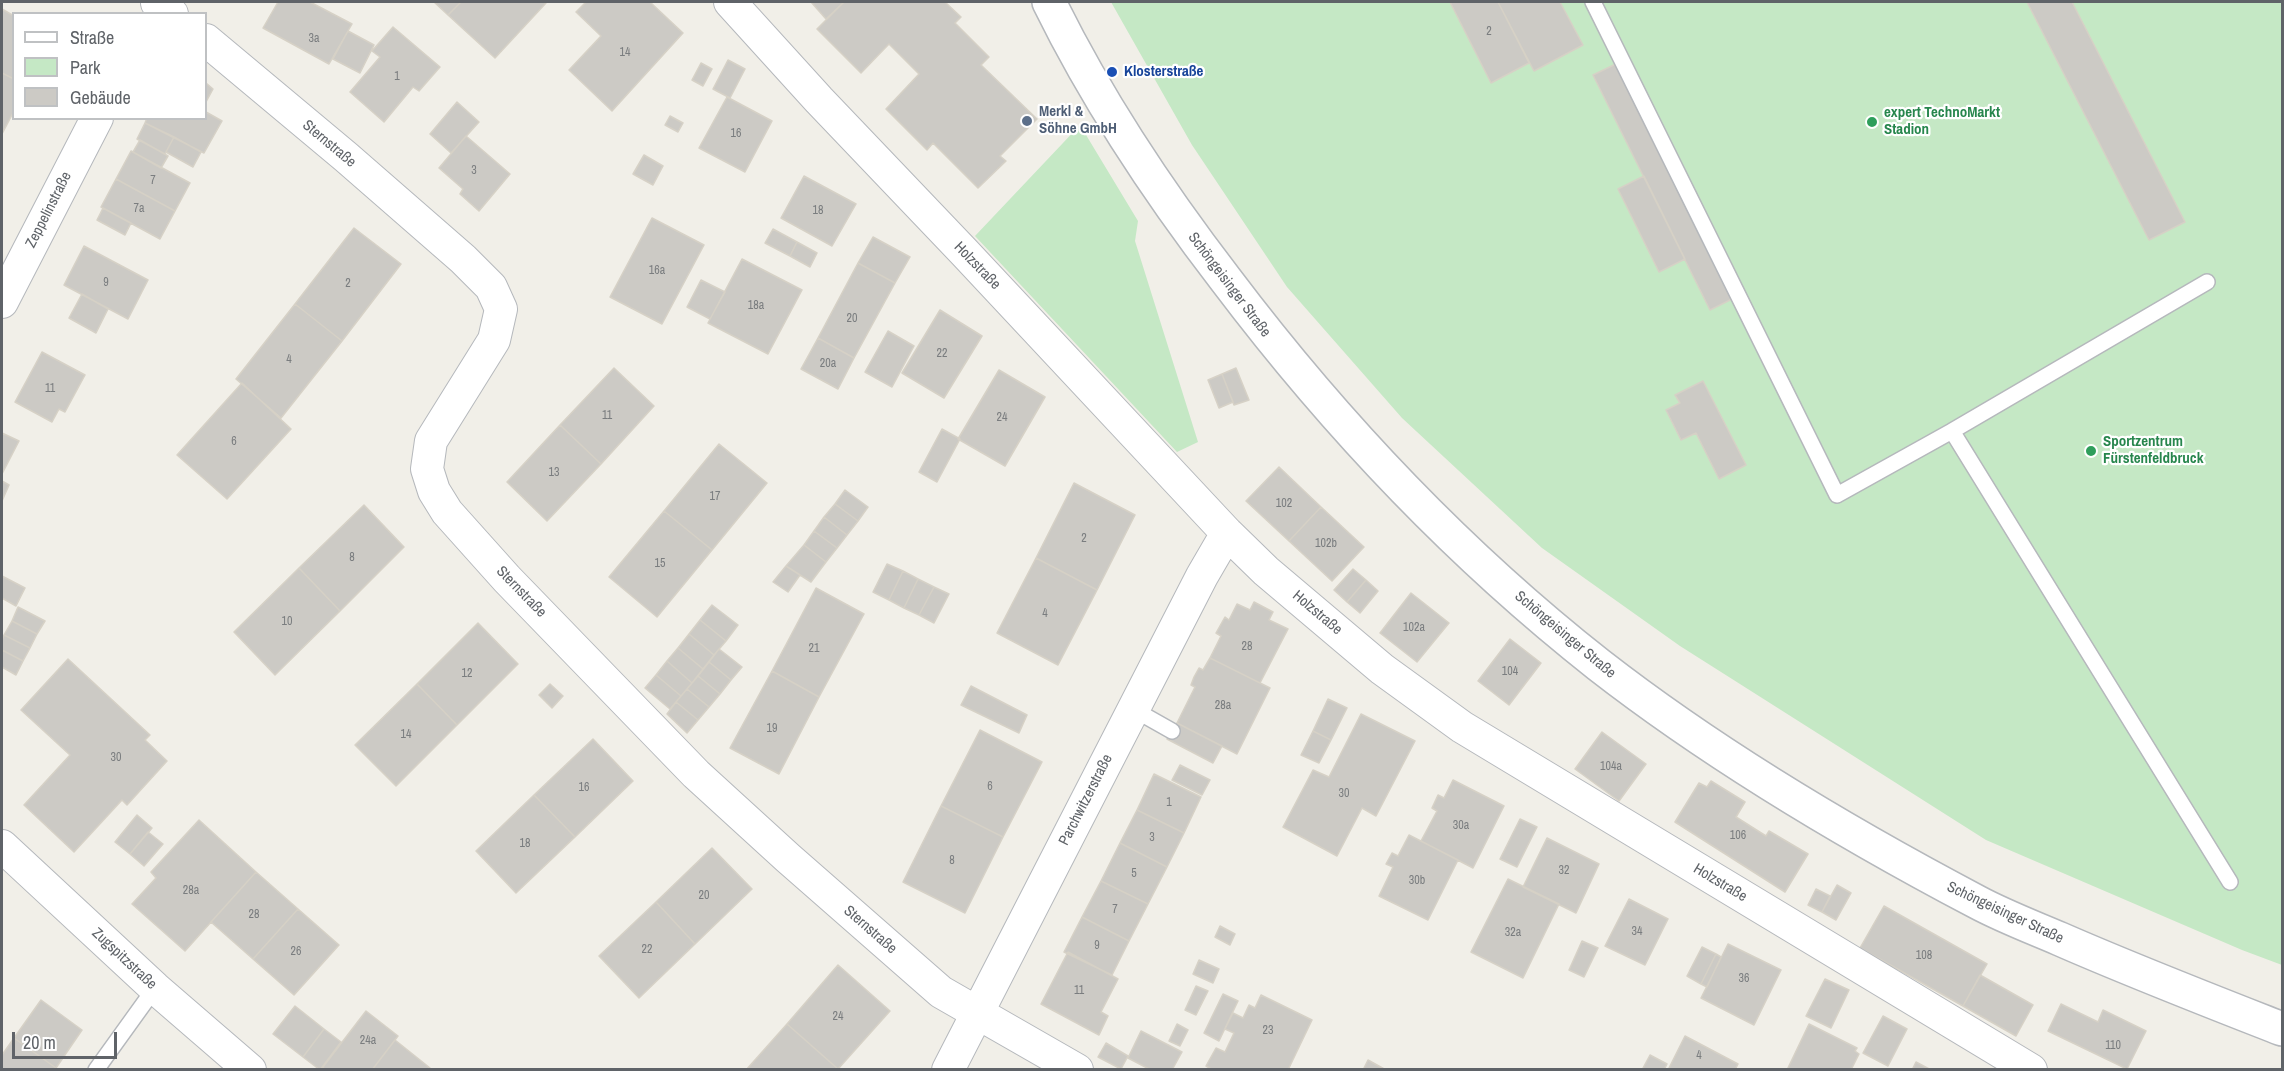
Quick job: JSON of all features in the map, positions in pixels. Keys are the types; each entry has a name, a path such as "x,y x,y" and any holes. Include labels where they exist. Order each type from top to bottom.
{"street":[{"name":"Holzstraße","path":"730,2 826,109 965,252 1227,533 1266,571 1382,669 1462,727 2031,1070"},
{"name":"Schöngeisinger Straße","path":"1049,2 1071,46 1150,174 1188,230 1263,330 1354,438 1419,506 1575,645 1641,696 1701,738 1871,844 1981,905 2283,1029"},
{"name":"Sternstraße","path":"207,41 455,252 491,287 501,309 494,340 431,441 427,469 434,491 447,512 507,579 696,774 788,858 942,992 1077,1070"},
{"name":"Zeppelinstraße","path":"2,302 96,120"},
{"name":"Parchwitzerstraße","path":"948,1070 1202,576 1227,533"},
{"name":"Zugspitzstraße","path":"2,846 155,988 250,1070"}],"lane":[{"path":"1593,2 1837,495 1952,431 2207,282"},
{"path":"1952,431 2230,882"},
{"path":"1133,709 1172,731"},
{"path":"96,1070 155,988"}],"green space":[{"name":"Sportzentrum Fürstenfeldbruck","path":"1111,2 2282,2 2282,965 1986,840 1680,646 1542,548 1402,418 1287,287 1192,145"},
{"path":"1080,125 1138,221 1135,241 1198,442 1177,452 975,236"}],"building":[{"path":"278,2 310,2 352,24 329,64 263,28"},
{"path":"434,2 461,2 448,15"},
{"path":"461,2 546,3 495,58 448,15"},
{"path":"586,2 650,2 683,33 612,111 569,70 601,36 576,12"},
{"path":"811,2 844,2 826,19"},
{"path":"844,2 945,2 961,17 955,23 989,57 981,65 1037,119 1000,156 1006,161 978,188 933,143 927,150 886,109 919,74 889,44 861,73 817,29"},
{"path":"1450,2 1498,2 1529,63 1491,83"},
{"path":"1498,2 1560,2 1583,45 1534,71"},
{"path":"2027,2 2072,2 2185,222 2149,240"},
{"path":"2,9 12,15 12,78 2,73"},
{"path":"393,27 440,67 419,91 413,87 384,122 350,92 380,57 372,51"},
{"path":"348,31 374,45 360,73 333,59"},
{"path":"728,60 745,69 730,98 713,89"},
{"path":"1620,62 1736,297 1710,310 1593,75"},
{"path":"701,63 712,69 703,86 692,80"},
{"path":"2,73 12,78 12,115 2,134"},
{"path":"207,84 213,89 207,100"},
{"path":"727,97 772,121 745,172 699,148"},
{"path":"457,102 479,122 451,153 430,134"},
{"path":"207,113 222,121 204,153 145,123 146,120 207,120"},
{"path":"670,116 683,123 678,132 665,125"},
{"path":"145,123 174,137 165,154 137,139"},
{"path":"466,136 510,174 479,211 460,194 463,189 439,168"},
{"path":"174,137 201,152 193,167 166,152"},
{"path":"140,140 168,156 161,168 133,152"},
{"path":"131,151 190,183 175,211 116,179"},
{"path":"644,155 663,166 653,185 633,174"},
{"path":"804,176 856,204 832,246 781,218"},
{"path":"1644,176 1685,259 1659,272 1618,189"},
{"path":"116,179 175,211 160,239 101,207"},
{"path":"103,208 131,223 125,235 97,220"},
{"path":"652,218 704,245 662,324 610,297"},
{"path":"354,228 401,264 342,341 295,304"},
{"path":"773,229 797,242 790,256 765,243"},
{"path":"873,237 910,257 895,283 858,263"},
{"path":"797,242 817,253 810,267 790,256"},
{"path":"84,246 148,280 128,319 64,285"},
{"path":"742,259 802,290 768,354 708,323"},
{"path":"858,263 895,283 854,358 818,338"},
{"path":"701,280 725,292 710,319 687,307"},
{"path":"82,294 108,309 96,333 69,318"},
{"path":"295,304 342,341 281,418 236,379"},
{"path":"940,310 982,336 944,398 902,373"},
{"path":"888,331 914,346 892,387 865,372"},
{"path":"818,338 854,358 838,389 801,369"},
{"path":"42,352 85,375 65,412 59,409 52,422 15,402"},
{"path":"614,368 654,406 601,464 560,425"},
{"path":"1236,368 1249,400 1234,405 1222,374"},
{"path":"999,370 1045,397 1005,466 958,439"},
{"path":"1222,374 1233,402 1219,408 1208,380"},
{"path":"1703,381 1746,465 1719,479 1696,433 1681,440 1666,410 1680,403 1675,395"},
{"path":"242,383 291,429 227,499 177,455"},
{"path":"560,425 601,464 547,521 507,482"},
{"path":"942,429 960,439 937,482 919,472"},
{"path":"2,433 19,441 2,474"},
{"path":"719,444 767,483 712,550 664,511"},
{"path":"1279,467 1321,507 1289,541 1246,501"},
{"path":"2,481 9,485 2,501"},
{"path":"1074,483 1135,515 1097,590 1036,558"},
{"path":"845,490 868,507 858,521 835,504"},
{"path":"835,504 858,521 847,535 824,517"},
{"path":"364,505 404,547 340,611 299,568"},
{"path":"1321,507 1364,547 1332,581 1289,541"},
{"path":"664,511 712,550 657,617 609,577"},
{"path":"824,517 847,535 837,548 814,531"},
{"path":"814,531 837,548 826,562 804,545"},
{"path":"804,545 826,562 811,582 786,566"},
{"path":"1036,558 1097,590 1058,665 997,633"},
{"path":"887,564 903,571 889,600 873,592"},
{"path":"786,566 800,575 788,592 773,582"},
{"path":"299,568 340,611 275,675 234,632"},
{"path":"1353,569 1366,580 1347,602 1334,590"},
{"path":"903,571 918,579 904,608 889,600"},
{"path":"2,576 25,588 16,606 2,598"},
{"path":"918,579 934,587 919,615 904,608"},
{"path":"1366,580 1378,591 1360,613 1347,602"},
{"path":"934,587 949,594 934,623 919,615"},
{"path":"816,588 864,614 819,697 772,671"},
{"path":"1411,593 1449,623 1417,662 1380,633"},
{"path":"1254,602 1273,612 1269,620 1288,629 1260,683 1210,658 1221,636 1216,633 1225,617 1229,620 1237,604 1250,610"},
{"path":"712,605 738,625 726,641 700,620"},
{"path":"18,607 45,621 37,634 12,621"},
{"path":"700,620 726,641 714,655 689,634"},
{"path":"12,621 37,634 30,648 4,635"},
{"path":"478,623 518,664 457,725 417,684"},
{"path":"689,634 714,655 703,669 678,648"},
{"path":"4,635 30,648 23,661 2,650"},
{"path":"1510,639 1541,663 1509,705 1478,681"},
{"path":"678,648 703,669 692,683 667,661"},
{"path":"719,649 742,667 731,680 709,662"},
{"path":"2,650 23,661 16,675 2,667"},
{"path":"1210,658 1270,688 1237,754 1177,723 1195,687 1191,685 1194,677 1199,668 1203,670"},
{"path":"68,659 150,735 145,740 167,761 127,805 122,800 74,852 24,805 70,755 21,710"},
{"path":"667,661 692,683 681,696 656,675"},
{"path":"709,662 731,680 720,694 698,676"},
{"path":"772,671 819,697 779,774 730,748"},
{"path":"656,675 681,696 670,709 645,688"},
{"path":"698,676 720,694 709,707 687,689"},
{"path":"417,684 457,725 396,786 355,745"},
{"path":"550,684 563,696 552,708 539,695"},
{"path":"971,686 1027,715 1019,733 961,705"},
{"path":"687,689 709,707 698,720 676,702"},
{"path":"1328,699 1347,708 1331,740 1313,731"},
{"path":"676,702 698,720 687,733 667,714"},
{"path":"1361,714 1415,741 1376,816 1362,808 1337,856 1283,827 1313,770 1329,777"},
{"path":"1177,723 1222,746 1213,763 1167,739"},
{"path":"980,730 1042,762 1003,837 941,806"},
{"path":"1313,731 1331,740 1319,763 1301,755"},
{"path":"1602,732 1646,764 1619,801 1575,769"},
{"path":"593,739 633,781 575,837 534,795"},
{"path":"1180,765 1210,780 1202,795 1172,780"},
{"path":"1154,774 1201,797 1184,833 1137,810"},
{"path":"1453,780 1504,806 1473,868 1421,841 1437,811 1432,808 1438,795 1444,798"},
{"path":"1711,781 1745,802 1736,817 1766,836 1769,831 1808,854 1785,892 1675,822 1699,783 1707,787"},
{"path":"534,795 575,837 516,893 476,851"},
{"path":"941,806 1003,837 965,913 903,882"},
{"path":"1137,810 1184,833 1167,867 1120,843"},
{"path":"137,815 152,828 130,854 115,842"},
{"path":"1520,819 1537,827 1517,867 1500,859"},
{"path":"199,820 256,872 185,951 132,904 156,878 151,872"},
{"path":"148,832 163,844 144,866 130,854"},
{"path":"1409,835 1458,860 1428,920 1379,896 1393,867 1386,864 1392,853 1398,856"},
{"path":"1547,838 1599,864 1576,913 1523,887"},
{"path":"1120,843 1167,867 1148,904 1101,881"},
{"path":"712,848 752,889 695,944 656,902"},
{"path":"256,872 298,909 253,959 211,922"},
{"path":"1508,879 1559,904 1523,978 1471,952"},
{"path":"1101,881 1148,904 1129,941 1082,917"},
{"path":"1837,885 1851,893 1836,920 1822,912"},
{"path":"1816,889 1830,896 1822,912 1808,905"},
{"path":"1629,899 1668,919 1645,965 1605,946"},
{"path":"656,902 695,944 639,998 599,956"},
{"path":"1884,906 1987,964 1963,1006 1860,948"},
{"path":"298,909 339,945 294,995 253,959"},
{"path":"1082,917 1129,941 1112,975 1064,952"},
{"path":"1220,926 1235,934 1230,945 1215,937"},
{"path":"1582,941 1598,948 1584,977 1569,970"},
{"path":"1728,944 1781,970 1754,1025 1701,998"},
{"path":"1702,947 1716,954 1701,984 1687,976"},
{"path":"1068,952 1118,979 1101,1012 1108,1016 1099,1035 1041,1004"},
{"path":"1716,954 1721,957 1707,987 1701,984"},
{"path":"1199,960 1219,969 1213,983 1193,974"},
{"path":"838,965 890,1011 838,1069 787,1024"},
{"path":"1980,975 2033,1005 2016,1036 1963,1006"},
{"path":"1825,979 1849,990 1831,1028 1806,1016"},
{"path":"1196,986 1208,991 1196,1015 1185,1010"},
{"path":"1223,994 1238,1001 1219,1041 1204,1033"},
{"path":"1261,995 1312,1020 1288,1070 1213,1070 1206,1066 1216,1048 1225,1052 1234,1033 1225,1029 1233,1013 1243,1018 1249,1005 1255,1008"},
{"path":"41,1000 82,1030 56,1068 14,1038"},
{"path":"2061,1004 2098,1022 2103,1010 2146,1031 2127,1069 2048,1031"},
{"path":"295,1006 324,1029 303,1057 273,1034"},
{"path":"366,1011 398,1036 372,1070 325,1070 323,1067"},
{"path":"1883,1016 1907,1029 1888,1066 1863,1053"},
{"path":"787,1024 838,1069 838,1070 746,1070"},
{"path":"1177,1024 1188,1030 1180,1046 1169,1041"},
{"path":"1809,1024 1857,1048 1855,1051 1859,1054 1851,1070 1787,1070"},
{"path":"324,1029 341,1042 320,1070 303,1057"},
{"path":"1141,1031 1182,1052 1172,1070 1151,1070 1128,1058"},
{"path":"1685,1036 1738,1064 1735,1070 1668,1070"},
{"path":"14,1038 56,1068 55,1070 2,1070 2,1055"},
{"path":"395,1040 430,1068 429,1070 372,1070"},
{"path":"1106,1043 1128,1056 1121,1069 1098,1057"},
{"path":"1650,1055 1667,1064 1664,1070 1642,1070"},
{"path":"1368,1060 1386,1070 1363,1070"},
{"path":"1916,1062 1931,1070 1912,1070"}],"place":[{"name":"Klosterstraße","path":"1112,72"},
{"name":"Merkl & Söhne GmbH","path":"1027,121"},
{"name":"expert TechnoMarkt Stadion","path":"1872,122"},
{"name":"Sportzentrum Fürstenfeldbruck","path":"2091,451"}]}
